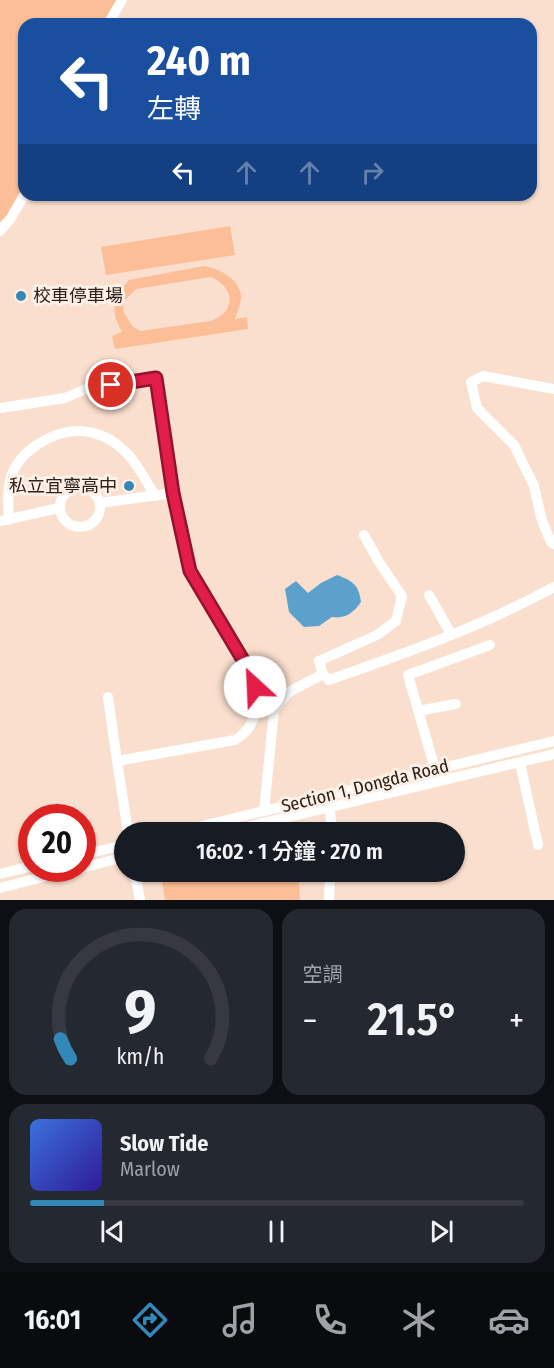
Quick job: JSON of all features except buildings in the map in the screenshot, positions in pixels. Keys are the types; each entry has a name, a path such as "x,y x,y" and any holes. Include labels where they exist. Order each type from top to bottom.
{"street":[{"path":"112,18 122,0"},
{"path":"0,231 21,201"},
{"path":"554,389 483,376 471,382 477,408 514,445 534,486 542,521 554,544"},
{"path":"1,408 65,398 88,388 156,378 173,493 190,571 249,670 255,687 256,701 253,721 246,734 235,740 117,761"},
{"path":"59,508 4,520 12,472 26,452 49,438 77,431 98,434 121,447 141,471 155,496"},
{"path":"77,487 89,489 98,497 100,503 96,519 82,527 66,522 59,508 62,496 71,488 77,487"},
{"path":"100,503 173,493"},
{"path":"363,535 402,596 396,621 377,635 320,661 323,674 329,680 385,661 515,608 554,587"},
{"path":"429,595 451,634"},
{"path":"435,769 408,675 490,645"},
{"path":"264,811 274,710 289,692 323,674"},
{"path":"108,697 126,822"},
{"path":"418,711 456,704"},
{"name":"Section 1, Dongda Road","path":"218,822 554,741"},
{"name":"Section 1, Dongda Road","path":"267,822 554,754"},
{"path":"520,763 538,845"},
{"path":"328,795 331,822"},
{"path":"96,852 114,847"},
{"path":"96,864 114,860"},
{"path":"0,874 18,870"},
{"path":"0,888 24,882"},
{"path":"137,882 140,900"},
{"path":"329,900 330,882"}],"shaded area":[{"path":"0,0 118,0 107,18 18,18 18,198 12,210 0,222"},
{"path":"230,226 235,255 106,275 101,247"},
{"path":"204,266 216,269 236,283 241,301 235,319 247,317 248,329 115,349 112,336 122,332 114,311 116,299 129,280","holes":["211,277 219,282 228,293 229,306 219,317 211,321 140,331 132,326 123,311 124,301 136,289"]},
{"path":"162,882 299,882 300,900 165,900"}],"water":[{"path":"337,575 354,584 359,591 361,602 345,616 332,617 319,626 304,627 289,612 285,589 296,581 308,593"}],"place":[{"name":"校車停車場","path":"21,296"},
{"name":"私立宜寧高中","path":"129,486"}],"route":[{"path":"111,385 156,378 173,493 190,571 249,670 255,687"}]}
